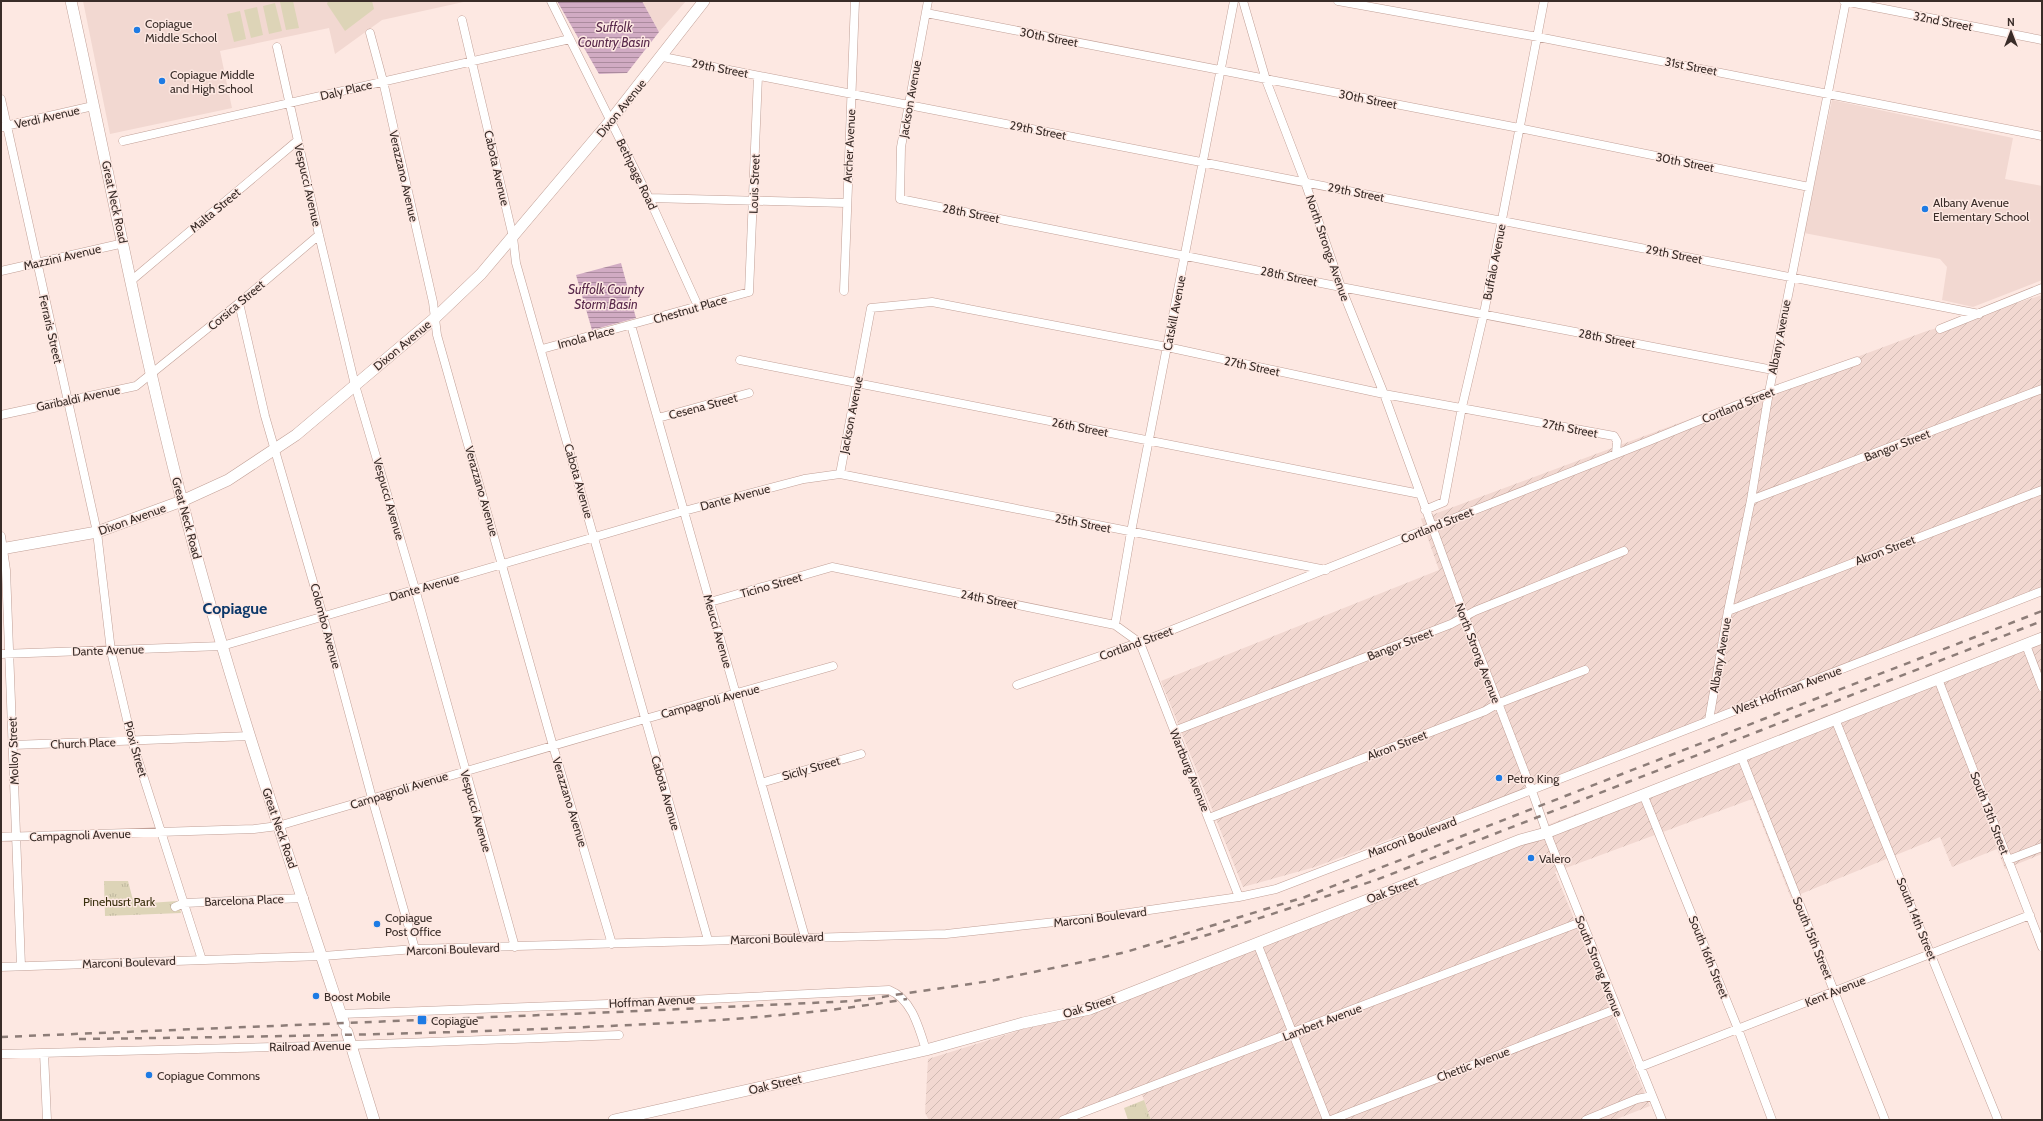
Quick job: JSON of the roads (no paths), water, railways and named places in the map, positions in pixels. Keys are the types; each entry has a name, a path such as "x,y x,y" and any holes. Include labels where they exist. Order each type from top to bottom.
{"main road":[{"name":"Great Neck Road","path":"71,1 152,374 182,501 222,646 278,826 323,956 374,1120"},
{"name":"Dixon Avenue","path":"2,549 97,532 182,501 228,480 275,450 355,386 436,317 481,274 663,57 704,1"},
{"path":"1546,833 2042,638"},
{"name":"Oak Street","path":"614,1120 926,1050 1023,1024 1090,1009 1520,840 1546,833"}],"street":[{"name":"Bethpage Road","path":"551,1 650,198 698,306"},
{"name":"Archer Avenue","path":"844,291 846,203 855,1"},
{"name":"Jackson Avenue","path":"900,199 901,147 928,1"},
{"name":"Catskill Avenue","path":"1115,624 1131,532 1234,1"},
{"name":"North Strongs Avenue","path":"1243,1 1266,80 1305,182 1341,287 1384,394 1420,494"},
{"name":"31st Street","path":"1338,1 1538,37 2042,136"},
{"name":"Buffalo Avenue","path":"1425,510 1444,502 1462,407 1484,314 1544,1"},
{"name":"32nd Street","path":"1845,1 2042,40"},
{"name":"Albany Avenue","path":"1709,720 1728,611 1752,500 1773,370 1845,1"},
{"name":"30th Street","path":"926,13 1519,128 1809,187"},
{"name":"Cabota Avenue","path":"462,20 513,237 516,263 542,349 708,940"},
{"name":"Verazzano Avenue","path":"370,33 383,81 436,317 437,335 553,746 612,944"},
{"name":"Daly Place","path":"122,141 570,39"},
{"name":"Vespucci Avenue","path":"277,47 297,141 355,386 415,589 464,771 515,947"},
{"name":"29th Street","path":"663,57 1979,314"},
{"name":"Louis Street","path":"749,292 758,76"},
{"name":"Ferraris Street","path":"1,99 4,126 37,263 97,532"},
{"name":"Verdi Avenue","path":"4,126 93,106"},
{"name":"Malta Street","path":"132,280 297,141"},
{"path":"650,198 846,203"},
{"name":"28th Street","path":"900,199 1341,287 1773,370"},
{"name":"Corsica Street","path":"152,374 319,235"},
{"name":"Mazzini Avenue","path":"1,271 124,243"},
{"path":"1940,329 2042,288"},
{"name":"Chestnut Place","path":"631,325 749,292"},
{"name":"27th Street","path":"871,308 932,302 1167,347 1384,394 1462,407 1614,436 1617,450"},
{"name":"Colombo Avenue","path":"239,303 255,378 324,616 372,798 415,949"},
{"name":"Jackson Avenue","path":"840,474 871,308"},
{"name":"Imola Place","path":"542,349 631,325"},
{"name":"Meucci Avenue","path":"631,325 806,937"},
{"name":"26th Street","path":"740,360 1420,494"},
{"name":"Cortland Street","path":"1016,685 1140,643 1326,570 1617,450 1769,392 1856,361"},
{"name":"Garibaldi Avenue","path":"1,415 136,386 152,374"},
{"name":"Bangor Street","path":"1752,500 2042,389"},
{"name":"Cesena Street","path":"658,418 749,393"},
{"name":"Dante Avenue","path":"1,654 222,646 684,511 804,479 840,474"},
{"name":"25th Street","path":"840,474 1326,570"},
{"name":"Akron Street","path":"1728,611 2042,490"},
{"name":"North Strong Avenue","path":"1420,494 1497,704 1532,791 1538,812"},
{"name":"Pioxi Street","path":"97,532 111,650 132,741 202,960"},
{"name":"Molloy Street","path":"1,536 10,654 15,837 21,966"},
{"name":"Bangor Street","path":"1174,731 1465,617 1476,611 1624,551"},
{"name":"Ticino Street","path":"710,602 832,567"},
{"name":"24th Street","path":"832,567 1115,624 1140,643"},
{"name":"West Hoffman Avenue","path":"1532,791 1709,720 2042,591"},
{"name":"Wartburg Avenue","path":"1140,643 1239,897"},
{"path":"2026,645 2042,687"},
{"name":"Campagnoli Avenue","path":"1,837 161,832 278,826 464,771 833,666"},
{"name":"Akron Street","path":"1209,818 1485,711 1497,704 1585,670"},
{"name":"South 13th Street","path":"1938,679 2042,947"},
{"name":"South 14th Street","path":"1835,719 1998,1120"},
{"name":"Church Place","path":"13,745 250,736"},
{"name":"Sicily Street","path":"762,783 861,754"},
{"name":"South 15th Street","path":"1741,756 1885,1120"},
{"name":"Marconi Boulevard","path":"1,967 323,956 415,949 946,934 1010,928 1239,897 1280,888 1532,791"},
{"name":"South 16th Street","path":"1643,794 1738,1029 1772,1120"},
{"name":"South Strong Avenue","path":"1538,812 1616,1009 1662,1120"},
{"path":"2008,860 2042,847"},
{"name":"Barcelona Place","path":"184,903 304,898"},
{"path":"175,907 184,903"},
{"name":"Kent Avenue","path":"1640,1067 2030,915"},
{"name":"Lambert Avenue","path":"1063,1120 1292,1034 1581,922"},
{"path":"1257,943 1327,1120"},
{"name":"Hoffman Avenue","path":"344,1023 608,1004 889,990 900,994 916,1018 926,1050"},
{"name":"Chettic Avenue","path":"1331,1120 1616,1009"},
{"name":"Railroad Avenue","path":"1,1054 351,1045 619,1035"},
{"path":"44,1053 47,1120"},
{"path":"1586,1120 1637,1099 1652,1096"}],"water":[{"name":"Suffolk Country Basin","path":"557,1 642,1 659,32 627,73 599,74"},
{"name":"Suffolk County Storm Basin","path":"621,263 636,318 592,330 576,275"}],"railway":[{"path":"1,1037 854,1001 990,981 1082,962 1126,952 1305,897 2042,611"},
{"path":"1164,947 1214,933 1376,880 2042,621"},
{"path":"79,1039 381,1034 649,1024 736,1019 822,1011 907,999"}],"place":[{"name":"Copiague Middle School","path":"137,30"},
{"name":"Copiague Middle and High School","path":"162,81"},
{"name":"Albany Avenue Elementary School","path":"1925,209"},
{"name":"Petro King","path":"1499,778"},
{"name":"Valero","path":"1531,858"},
{"name":"Copiague Post Office","path":"377,924"},
{"name":"Boost Mobile","path":"316,996"},
{"name":"Copiague","path":"422,1020"},
{"name":"Copiague Commons","path":"149,1075"}],"district":[{"name":"Copiague","path":"235,608"}],"park label":[{"name":"Pinehusrt Park","path":"119,901"}]}
